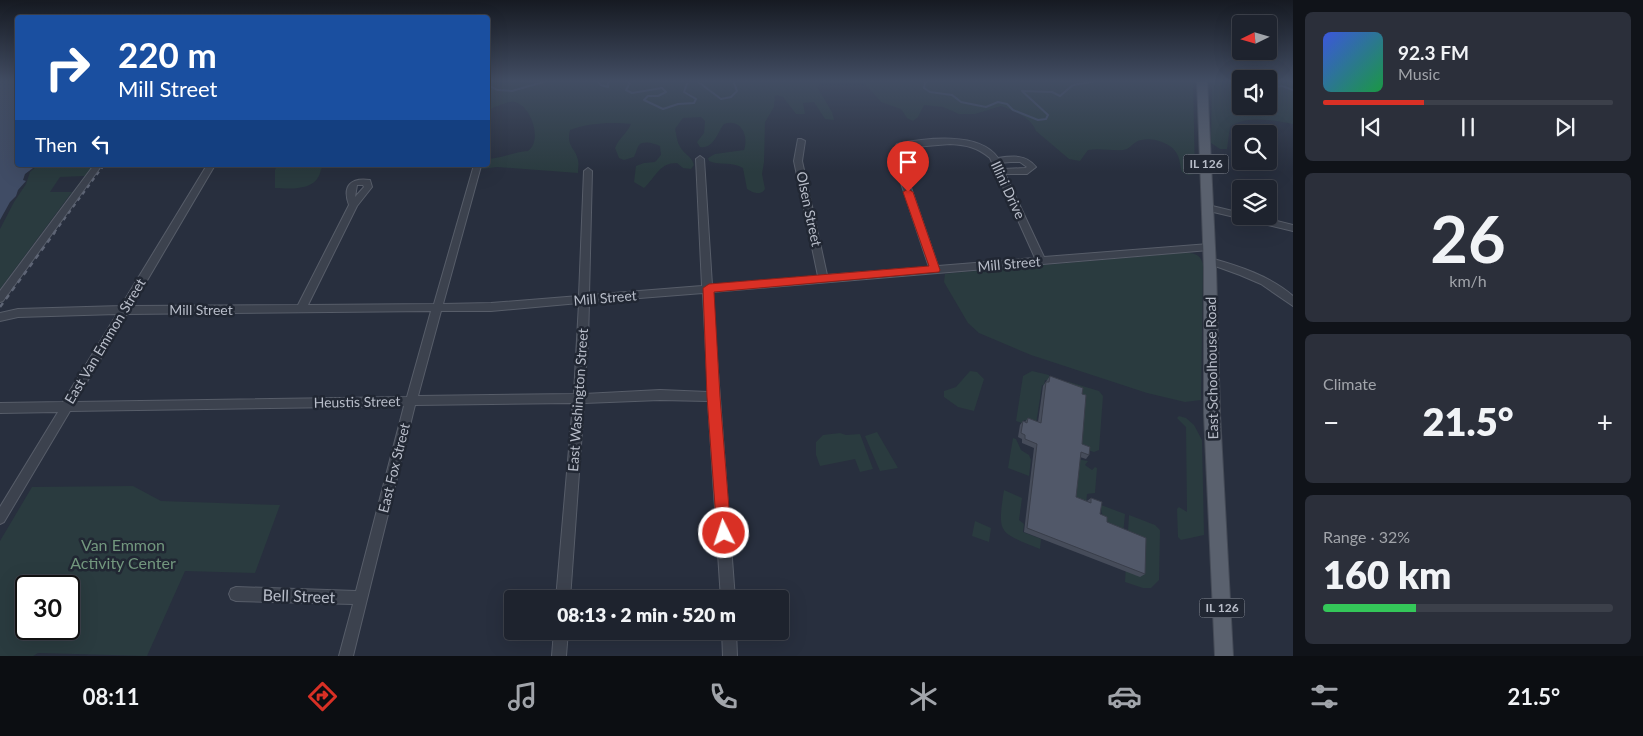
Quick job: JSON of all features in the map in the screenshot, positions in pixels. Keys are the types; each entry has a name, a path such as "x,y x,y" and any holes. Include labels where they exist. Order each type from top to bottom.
{"main road":[{"name":"East Schoolhouse Road","path":"1203,111 1210,254 1212,414 1224,656"}],"street":[{"name":"Olsen Street","path":"801,141 798,161 823,278"},
{"name":"Illini Drive","path":"935,270 895,153 900,146 969,142 985,148 1000,172 1041,261"},
{"path":"700,159 727,590"},
{"path":"994,161 1020,159 1026,160 1032,167 1027,171 1000,172"},
{"path":"0,298 97,167"},
{"name":"East Van Emmon Street","path":"0,518 211,167"},
{"name":"East Fox Street","path":"346,656 411,401 477,167"},
{"name":"East Washington Street","path":"564,590 585,300 588,171"},
{"path":"301,309 353,205"},
{"path":"1208,208 1232,213"},
{"path":"1277,224 1293,228"},
{"path":"1210,254 1271,286 1293,302"},
{"name":"Mill Street","path":"0,317 18,313 124,310 491,307 1041,261 1210,254"},
{"name":"Heustis Street","path":"0,408 660,395 714,397"},
{"name":"Bell Street","path":"236,594 362,598"},
{"path":"559,656 560,640"},
{"path":"729,640 730,656"}],"green space":[{"path":"526,111 772,111 765,122 762,174 765,189 761,193 757,193 747,189 743,168 739,166 709,161 708,158 715,154 744,150 745,139 739,126 730,123 724,124 715,140 709,146 700,147 697,142 704,133 705,121 701,117 683,118 675,129 680,147 694,165 691,169 683,168 677,163 666,165 658,171 644,188 634,182 636,166 655,162 661,155 660,146 644,143 639,145 634,157 624,160 619,158 615,148 631,124 600,124 570,130 569,140 577,156 578,173 497,167 482,169 482,167 490,167 490,159 528,151 535,139 530,116"},
{"path":"793,111 804,111 805,114 796,114"},
{"path":"820,111 831,111 834,120 825,119"},
{"path":"902,111 921,111 913,121 907,118"},
{"path":"951,111 986,111 975,114 959,114"},
{"path":"1013,111 1194,111 1195,174 1188,175 1182,172 1179,158 1170,146 1159,141 1146,139 1136,142 1127,149 1088,150 1080,161 1069,159 1036,131 1026,118"},
{"path":"1212,111 1232,111 1232,115 1277,115 1277,111 1293,111 1293,124 1269,120 1252,120 1232,125 1230,127 1227,149 1220,149 1211,143"},
{"path":"36,167 93,167 86,176 60,177 50,192 72,192 0,289 0,229 26,184 30,172"},
{"path":"276,167 324,167 319,176 310,185 289,189 275,188"},
{"path":"1181,253 1195,254 1200,258 1203,265 1201,400 1185,402 1147,393 1031,355 979,333 968,323 944,282 945,274 952,273"},
{"path":"970,371 977,372 984,379 974,411 958,407 944,397 944,391 956,387"},
{"path":"1032,371 1049,375 1049,381 1045,380 1044,386 1042,385 1036,424 1024,420 1022,423 1016,421 1023,376"},
{"path":"1069,382 1099,391 1103,396 1099,450 1094,452 1078,447"},
{"path":"1179,416 1186,418 1194,425 1202,440 1204,535 1181,540 1178,537 1177,509 1179,507 1187,512 1186,427 1177,418"},
{"path":"877,432 898,468 880,471 865,436"},
{"path":"840,433 846,435 860,434 873,469 860,472 855,459 820,466 816,455 816,442 823,435"},
{"path":"1013,438 1016,439 1021,450 1029,455 1031,460 1029,476 1008,468"},
{"path":"1077,459 1088,461 1085,465 1092,470 1095,467 1097,468 1095,493 1087,494 1086,506 1072,501"},
{"name":"Van Emmon Activity Center","path":"133,486 161,501 280,505 255,573 185,571 147,656 38,653 33,656 0,656 0,541 32,487"},
{"path":"1004,490 1022,498 1019,520 1024,524 1023,532 1041,539 1040,549 1016,539 1004,530 1001,516"},
{"path":"1101,505 1125,514 1123,534 1105,519 1102,515"},
{"path":"1129,515 1155,525 1160,530 1159,580 1151,588 1143,588 1125,582"},
{"path":"975,521 991,528 989,542 972,536"}],"water":[{"path":"0,111 15,111 15,167 34,167 25,174 23,180 26,181 10,202 0,220"}],"building":[{"path":"1050,376 1083,388 1082,394 1086,395 1082,444 1090,447 1089,455 1081,452 1076,497 1091,503 1091,498 1102,502 1100,514 1107,517 1107,522 1146,538 1145,574 1027,528 1037,444 1025,439 1025,435 1021,433 1023,421 1027,423 1028,418 1041,423 1046,382 1049,382"}],"waterway":[{"path":"1015,111 1038,120 1046,119 1048,115 1043,111"}],"railway":[{"path":"54,233 103,167"},
{"path":"0,307 55,232"}],"route":[{"path":"724,533 714,397 709,288 935,270 908,192"}]}
